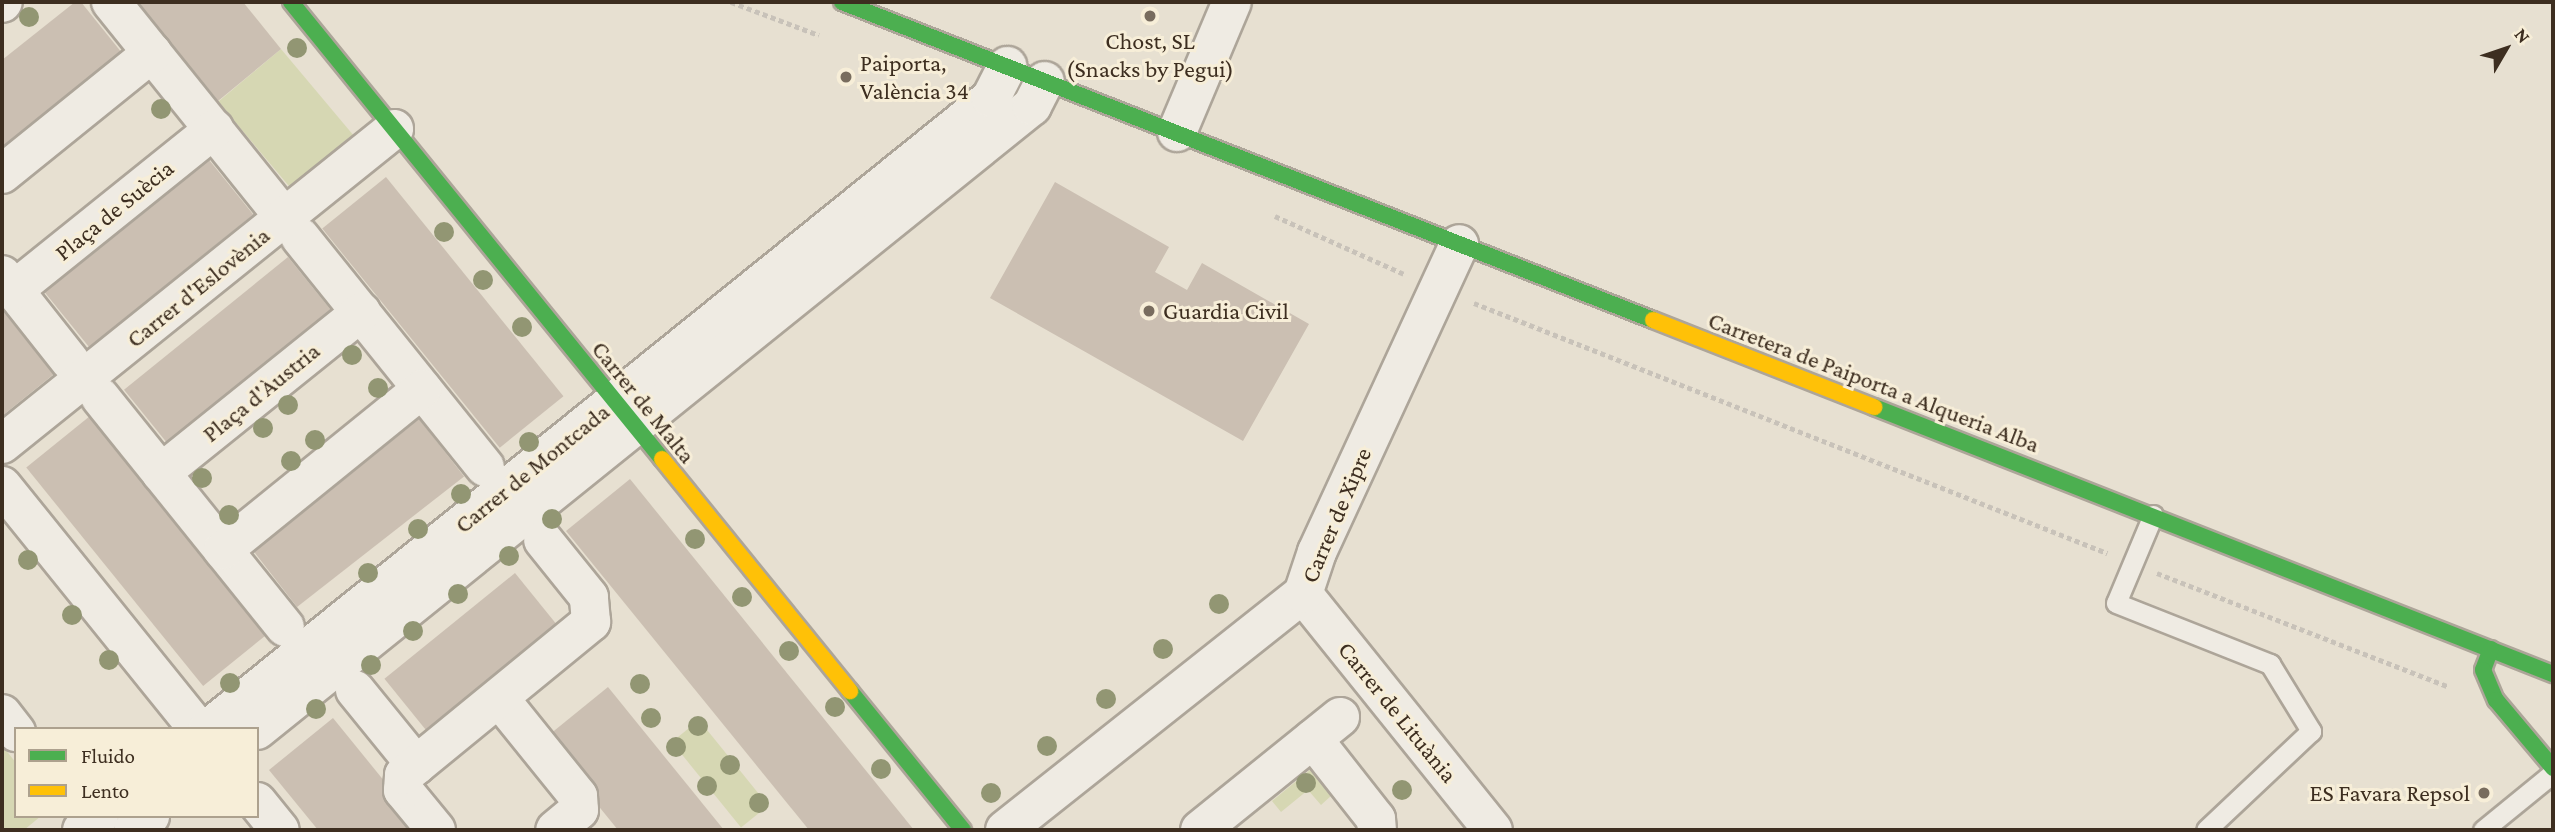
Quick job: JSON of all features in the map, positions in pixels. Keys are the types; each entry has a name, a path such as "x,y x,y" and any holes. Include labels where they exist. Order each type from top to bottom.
{"street":[{"path":"111,2 274,205"},
{"name":"Carrer de Malta","path":"291,2 963,830"},
{"name":"Carretera de Paiporta a Alqueria Alba","path":"842,2 2553,674"},
{"path":"1177,132 1232,2"},
{"path":"2,174 152,53"},
{"name":"Carrer de Montcada","path":"259,728 991,98 1007,66"},
{"name":"Carrer de Montcada","path":"211,727 1032,106 1045,81"},
{"name":"Carrer d'Eslovènia","path":"2,444 394,129"},
{"name":"Plaça de Suècia","path":"70,361 8,283 214,130"},
{"path":"300,237 485,467"},
{"name":"Carrer de Xipre","path":"1005,830 1303,594 1317,552 1435,288 1459,244"},
{"name":"Plaça d'Àustria","path":"160,473 360,312"},
{"path":"223,550 422,389"},
{"path":"100,397 285,627"},
{"path":"2,486 196,727"},
{"path":"436,830 401,785 416,765 591,622 589,597 544,540"},
{"name":"Carrer de Lituània","path":"1303,594 1493,830"},
{"path":"2491,649 2483,670 2496,700 2553,771"},
{"path":"355,690 416,765"},
{"path":"499,698 578,796 579,810 561,828"},
{"path":"1200,830 1326,728 1376,819 1377,830"},
{"path":"259,805 280,830"},
{"path":"82,830 97,818"},
{"path":"133,830 148,818"}],"lane":[{"path":"2153,516 2116,603 2270,664 2311,731 2206,830"},
{"path":"2483,830 2553,771"}],"path":[{"path":"731,2 831,39"},
{"path":"1272,214 1435,288 2461,691 2496,700"}],"green space":[{"path":"281,49 353,135 290,188 218,102"},
{"path":"699,720 768,805 741,828 672,742"},
{"path":"2,745 14,760 14,818 39,818 24,830 2,830"},
{"path":"1311,769 1332,795 1321,805 1308,790 1281,812 1272,801"}],"building":[{"path":"75,2 81,2 130,63 2,165 2,60"},
{"path":"137,2 243,2 281,49 218,101"},
{"path":"201,150 253,215 89,347 37,283"},
{"path":"386,177 563,396 500,448 322,229"},
{"name":"Guardia Civil","path":"1055,182 1169,247 1155,272 1187,290 1202,263 1309,324 1243,441 990,298"},
{"path":"288,257 340,321 176,454 124,390"},
{"path":"2,310 54,374 2,416"},
{"path":"413,411 464,476 297,607 246,542"},
{"path":"90,416 267,634 203,686 26,468"},
{"path":"630,479 914,830 809,830 566,531"},
{"path":"515,573 567,637 436,742 384,679"},
{"path":"608,687 724,830 618,830 544,739"},
{"path":"333,718 424,830 318,830 269,770"}],"traffic: fast":[{"path":"291,2 662,459"},
{"path":"842,2 1653,320"},
{"path":"1874,407 2553,674"},
{"path":"2491,649 2483,670 2496,700 2553,768"},
{"path":"850,691 963,830"}],"traffic: slow":[{"path":"1653,320 1874,407"},
{"path":"662,459 850,691"}],"place":[{"name":"Chost, SL (Snacks by Pegui)","path":"1150,16"},
{"name":"Paiporta, València 34","path":"846,77"},
{"name":"Guardia Civil","path":"1149,311"},
{"name":"ES Favara Repsol","path":"2484,793"}]}
